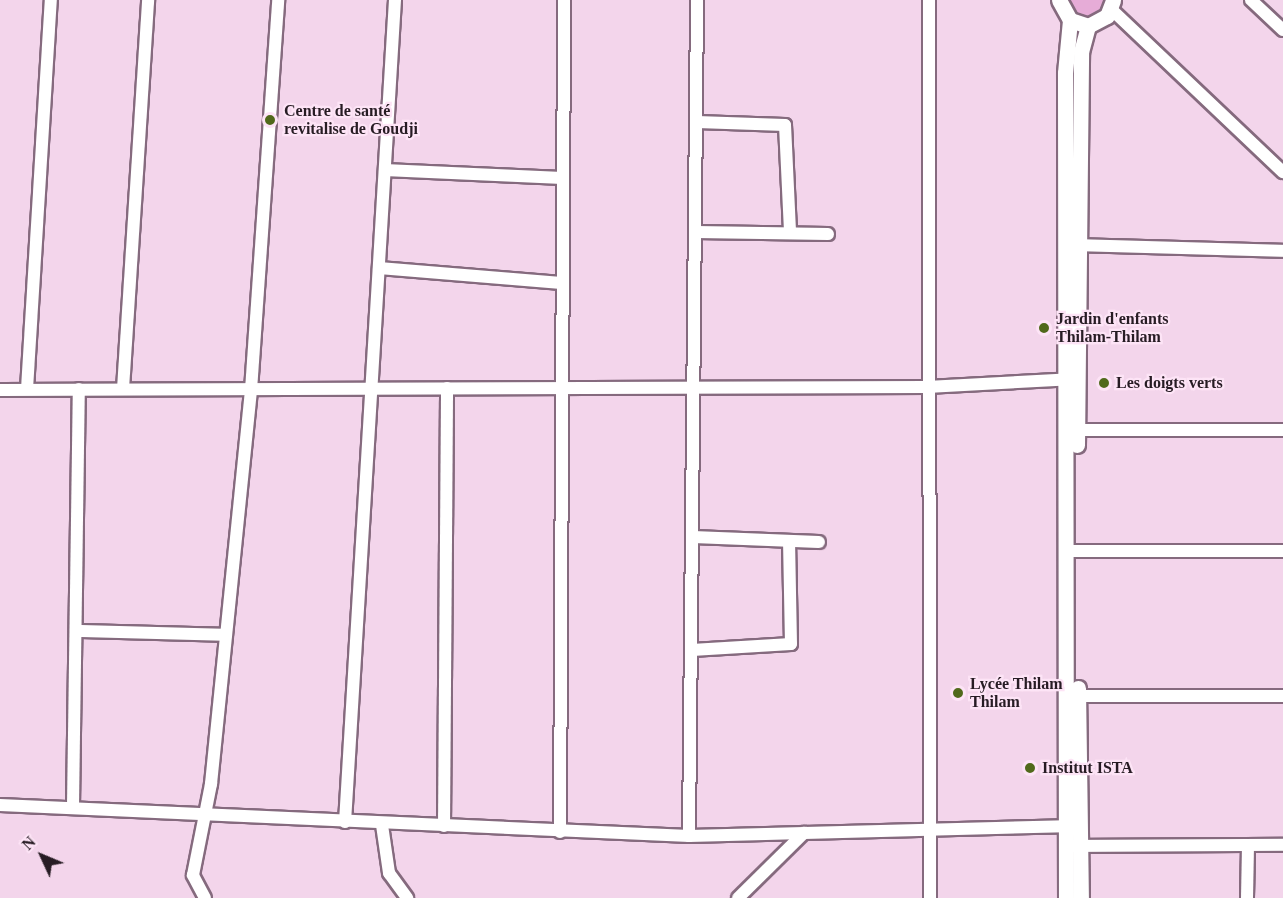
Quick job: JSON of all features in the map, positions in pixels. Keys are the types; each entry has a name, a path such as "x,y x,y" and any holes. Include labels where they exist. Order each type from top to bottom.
{"main road":[{"path":"1059,0 1070,20 1073,245 1073,846 1066,898"},
{"path":"1073,245 1081,52 1088,26 1112,5"},
{"path":"1070,20 1088,26"},
{"path":"1072,379 1077,430 1072,551"},
{"path":"1073,846 1081,898"}],"street":[{"path":"27,389 51,0"},
{"path":"123,389 148,0"},
{"path":"205,898 193,875 207,813 251,390 278,0"},
{"path":"345,822 395,0"},
{"path":"560,832 560,388 564,0"},
{"path":"689,836 696,388 697,0"},
{"path":"928,0 927,387 930,898"},
{"path":"1251,0 1283,30"},
{"path":"1112,5 1283,172"},
{"path":"697,122 785,124 790,232"},
{"path":"385,170 562,178"},
{"path":"696,232 828,234"},
{"path":"1073,245 1283,251"},
{"path":"379,268 561,283"},
{"path":"0,390 927,387 1072,379"},
{"path":"444,826 447,388"},
{"path":"73,806 78,631 79,389"},
{"path":"1077,430 1283,430"},
{"path":"693,537 819,543"},
{"path":"692,650 791,644 789,541"},
{"path":"1072,551 1283,551"},
{"path":"78,631 226,635"},
{"path":"1073,696 1283,696"},
{"path":"0,805 73,806 207,813 381,825 689,836 1073,826"},
{"path":"381,825 389,873 407,898"},
{"path":"738,898 804,833"},
{"path":"1073,846 1283,845"},
{"path":"1247,898 1248,846"}],"shaded area":[{"path":"1069,0 1106,0 1103,9 1089,18 1073,11"}],"place":[{"name":"Centre de santé revitalise de Goudji","path":"270,120"},
{"name":"Jardin d'enfants Thilam-Thilam","path":"1044,328"},
{"name":"Les doigts verts","path":"1104,383"},
{"name":"Lycée Thilam Thilam","path":"958,693"},
{"name":"Institut ISTA","path":"1030,768"}]}
